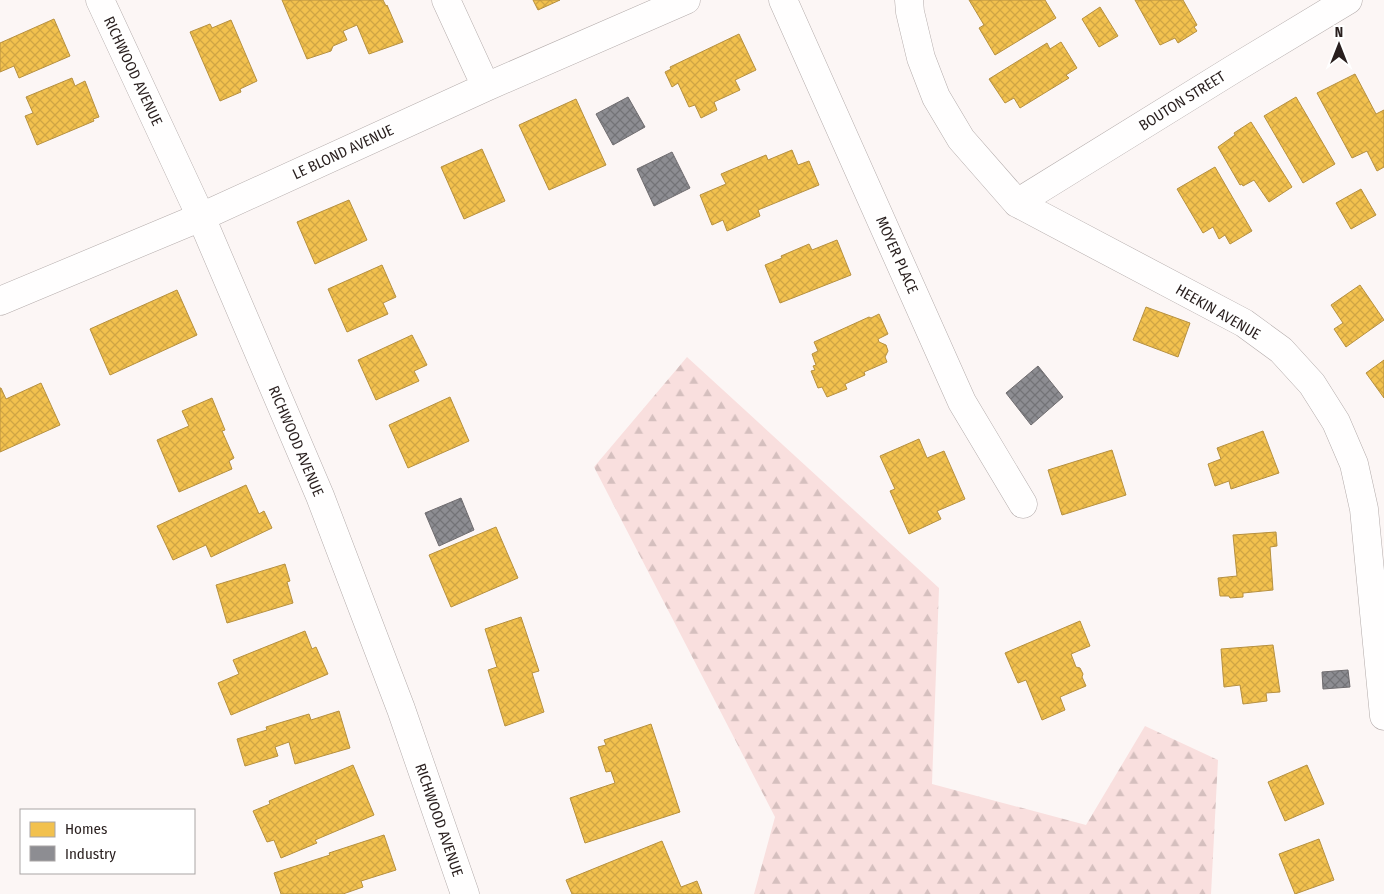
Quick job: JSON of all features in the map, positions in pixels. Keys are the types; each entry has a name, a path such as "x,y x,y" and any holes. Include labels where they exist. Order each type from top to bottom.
{"street":[{"name":"RICHWOOD AVENUE","path":"100,0 201,217 320,496 401,709 465,894"},
{"path":"446,0 486,87"},
{"name":"LE BLOND AVENUE","path":"0,301 201,217 486,87 686,0"},
{"name":"MOYER PLACE","path":"783,0 962,402 1023,504"},
{"name":"HEEKIN AVENUE","path":"909,0 921,58 936,97 961,139 1017,203 1244,323 1281,350 1312,384 1336,422 1354,464 1364,509 1384,716"},
{"name":"BOUTON STREET","path":"1017,203 1348,0"}],"green space":[{"path":"687,357 939,588 932,784 1086,825 1145,726 1218,760 1211,894 754,894 775,817 594,467"}],"building: Homes":[{"path":"282,0 383,0 403,42 369,54 357,25 343,31 347,40 333,46 331,51 307,59"},
{"path":"533,0 560,0 538,10"},
{"path":"969,0 1045,0 1056,18 995,55 979,28 984,25"},
{"path":"1135,0 1183,0 1197,25 1194,27 1197,31 1178,43 1175,38 1160,45"},
{"path":"1100,7 1118,36 1099,47 1082,19"},
{"path":"54,19 70,56 19,78 14,66 0,72 0,43"},
{"path":"231,20 257,81 240,89 241,92 220,101 190,32 210,24 212,28"},
{"path":"739,34 756,70 735,80 740,90 714,102 717,110 701,118 695,105 689,107 678,83 672,87 665,72 671,69 670,67"},
{"path":"1061,42 1077,68 1066,75 1069,78 1020,108 1014,98 1005,103 989,79 1047,43 1050,49"},
{"path":"1355,74 1376,114 1384,110 1384,167 1377,171 1367,151 1352,158 1317,93"},
{"path":"72,78 75,86 85,81 99,117 93,119 94,121 37,145 25,116 33,113 26,97"},
{"path":"1296,97 1335,164 1303,183 1264,116"},
{"path":"576,99 606,165 549,190 519,125"},
{"path":"1251,122 1292,187 1269,202 1254,180 1243,186 1242,184 1240,185 1218,147"},
{"path":"482,149 505,201 464,219 441,167"},
{"path":"792,150 798,165 809,161 819,185 758,210 760,216 727,231 723,220 712,225 700,195 726,184 721,174 766,155 768,160"},
{"path":"1215,167 1252,231 1230,244 1225,235 1219,239 1213,227 1203,233 1177,189"},
{"path":"1361,189 1376,215 1351,229 1336,203"},
{"path":"349,200 367,240 315,264 297,222"},
{"path":"837,240 851,275 780,303 765,265 809,244 812,250"},
{"path":"382,265 396,297 383,303 388,314 347,332 328,289"},
{"path":"1360,285 1384,320 1346,347 1334,329 1343,323 1331,305"},
{"path":"177,290 197,335 110,375 90,329"},
{"path":"1146,307 1190,323 1178,357 1133,340"},
{"path":"879,314 888,334 878,339 879,342 886,345 888,351 885,357 887,362 864,372 865,375 845,384 847,389 827,397 822,387 818,388 811,371 815,370 813,366 816,365 812,354 818,351 814,342"},
{"path":"412,335 427,365 414,371 419,381 376,400 358,360"},
{"path":"1384,360 1384,398 1366,373"},
{"path":"41,383 60,425 0,452 0,388 6,399"},
{"path":"450,397 469,441 408,468 389,425"},
{"path":"212,398 225,430 222,431 234,458 229,461 232,469 179,492 157,440 189,426 182,411"},
{"path":"1263,431 1279,473 1231,489 1229,481 1215,486 1208,464 1221,459 1217,448"},
{"path":"919,439 927,458 944,451 965,499 937,511 941,519 909,534 890,491 895,489 880,456"},
{"path":"1112,450 1126,495 1062,515 1048,470"},
{"path":"246,485 259,514 264,511 272,528 211,557 206,545 173,560 157,526"},
{"path":"496,527 518,578 451,607 429,555"},
{"path":"1276,532 1277,546 1270,547 1273,590 1243,593 1243,597 1230,598 1229,596 1220,596 1218,578 1237,576 1233,535"},
{"path":"285,564 290,581 287,582 293,603 227,623 216,585"},
{"path":"521,617 539,671 532,673 544,712 505,726 488,670 497,667 485,629"},
{"path":"1080,621 1090,646 1071,654 1076,667 1080,668 1083,674 1082,677 1086,686 1060,697 1065,710 1042,720 1026,680 1018,683 1005,653"},
{"path":"305,631 312,649 316,647 328,674 231,715 218,683 239,674 233,660"},
{"path":"1273,645 1280,692 1266,693 1267,701 1243,704 1240,685 1224,687 1221,649"},
{"path":"339,711 350,748 295,764 289,742 275,747 278,756 245,766 237,739 267,730 266,727 309,714 311,720"},
{"path":"651,724 680,812 585,843 570,798 615,783 611,771 606,772 598,747 606,745 604,740"},
{"path":"353,765 374,815 315,840 317,843 281,858 274,840 267,842 253,811 270,804 269,801"},
{"path":"1307,765 1324,804 1285,821 1268,782"},
{"path":"384,835 396,870 361,881 363,887 343,894 281,894 274,873"},
{"path":"1319,839 1334,880 1295,894 1279,854"},
{"path":"662,841 681,887 697,881 702,894 572,894 566,880"}],"building: Industry":[{"path":"628,97 645,127 613,145 596,114"},
{"path":"672,152 690,188 654,206 637,169"},
{"path":"1038,366 1063,397 1031,425 1006,393"},
{"path":"461,498 474,530 439,546 425,513"},
{"path":"1348,670 1350,687 1323,689 1322,672"}]}
